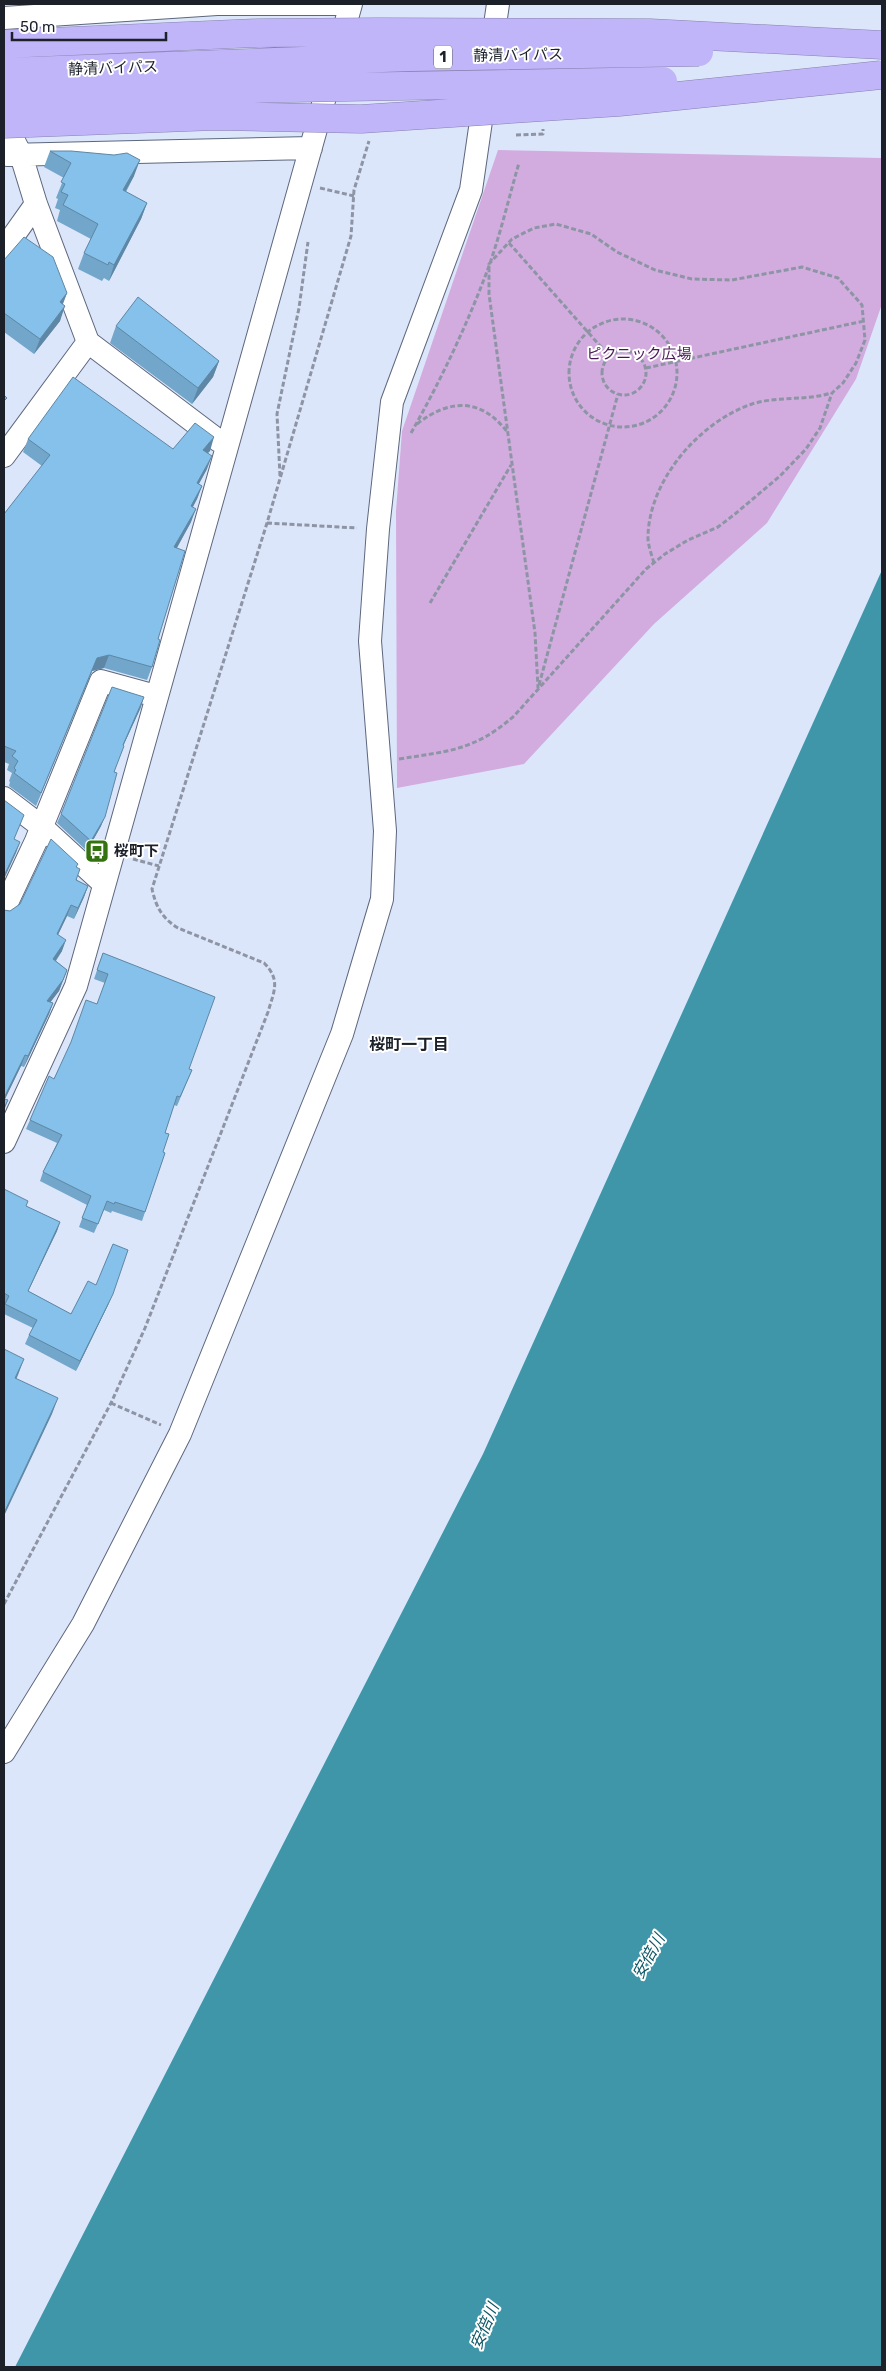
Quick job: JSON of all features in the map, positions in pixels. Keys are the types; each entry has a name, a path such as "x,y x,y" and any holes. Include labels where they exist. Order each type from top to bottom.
{"highway":[{"path":"4,44 258,33 650,33 882,61"},
{"name":"静清バイパス","path":"4,72 400,58 882,61"},
{"path":"4,122 215,116 361,119 619,102 882,61"},
{"name":"静清バイパス","path":"4,97 142,91 470,86 882,61"}],"street":[{"path":"4,18 217,4 351,4 228,448 103,883 76,986 4,1142"},
{"path":"4,1752 83,1624 180,1434 345,1025 382,899 385,830 370,642 378,530 392,402 471,190 498,4"},
{"path":"4,122 12,155 36,204 88,342 228,448"},
{"path":"12,155 310,148"},
{"path":"4,249 36,204"},
{"path":"4,456 88,342"},
{"path":"4,909 42,827 101,681 156,696"},
{"path":"4,798 42,827 103,883"}],"path":[{"path":"407,440 452,352 489,264 519,163"},
{"path":"315,196 317,187 354,196"},
{"path":"538,688 535,633 489,294 489,264 509,243 534,228 556,224 591,234 618,252 655,270 692,279 732,280 802,267 838,278 862,305 865,340 856,363 843,383 832,393 820,397 773,399 733,411 699,435 680,457 657,499 648,541 654,563"},
{"path":"280,479 277,414 298,308 310,234"},
{"path":"4,1604 111,1403 145,1328 186,1228 268,1012 275,987 273,973 264,964 178,928 167,921 160,912 152,889 267,523 352,236"},
{"path":"509,243 609,356"},
{"path":"629,318 647,324 661,334 672,348 677,365 677,383 671,399 660,413 645,423 627,427 610,426 593,418 580,406 571,390 568,372 572,354 580,338 587,332 594,326 611,319 629,318"},
{"path":"646,368 864,321"},
{"path":"617,351 631,351 643,360 646,368 644,383 633,393 618,394 611,391 603,380 602,366 609,356 617,351"},
{"path":"381,762 464,748 480,742 498,730 514,716 654,563 688,540 718,527 780,476 806,449 820,428 832,393"},
{"path":"538,688 618,394"},
{"path":"416,425 429,415 447,407 463,404 481,409 498,418 509,433"},
{"path":"430,603 512,464"},
{"path":"267,523 378,530"},
{"path":"111,1403 180,1434"}],"green space":[{"name":"ピクニック広場","path":"498,150 882,158 882,304 856,379 767,523 654,624 524,764 397,788 396,511 402,431"}],"water":[{"name":"安倍川","path":"882,570 882,2367 15,2367 483,1454"}],"building":[{"path":"50,151 114,155 127,153 140,160 123,190 147,203 114,265 109,262 108,265 84,253 98,224 63,205 68,195 61,192 65,184 61,182 71,163"},
{"path":"24,237 53,257 67,293 60,302 65,306 40,339 4,313 4,260"},
{"path":"138,297 219,361 198,388 116,326"},
{"path":"73,377 173,449 195,423 214,437 203,450 212,456 197,483 202,486 191,506 196,509 174,547 185,551 158,639 160,640 152,667 109,655 97,658 41,793 14,773 16,770 14,768 18,761 12,756 16,751 4,746 4,514 50,455 28,439"},
{"path":"112,687 144,697 123,745 114,772 117,773 105,817 91,841 61,814"},
{"path":"4,800 24,815 14,839 20,842 4,876"},
{"path":"51,839 78,864 76,867 80,869 76,880 88,886 78,908 71,905 57,934 66,940 53,959 67,970 63,980 47,1001 53,1003 28,1056 25,1055 4,1098 4,910 10,911 20,904"},
{"path":"103,953 215,997 189,1069 192,1070 180,1097 177,1096 165,1133 169,1134 163,1152 165,1153 145,1212 107,1201 98,1224 82,1218 91,1196 43,1172 62,1135 30,1120 49,1076 54,1079 71,1042 86,1000 97,1004 108,974 97,970"},
{"path":"4,1099 8,1100 4,1108"},
{"path":"4,1189 28,1201 26,1206 60,1222 28,1291 71,1314 88,1281 96,1285 113,1244 128,1250 113,1294 80,1361 29,1335 37,1320 5,1304 9,1296 4,1293"},
{"path":"4,1349 24,1359 15,1378 58,1398 4,1513"}],"place":[{"name":"桜町下","path":"97,851"}],"district":[{"name":"桜町一丁目","path":"409,1044"}]}
